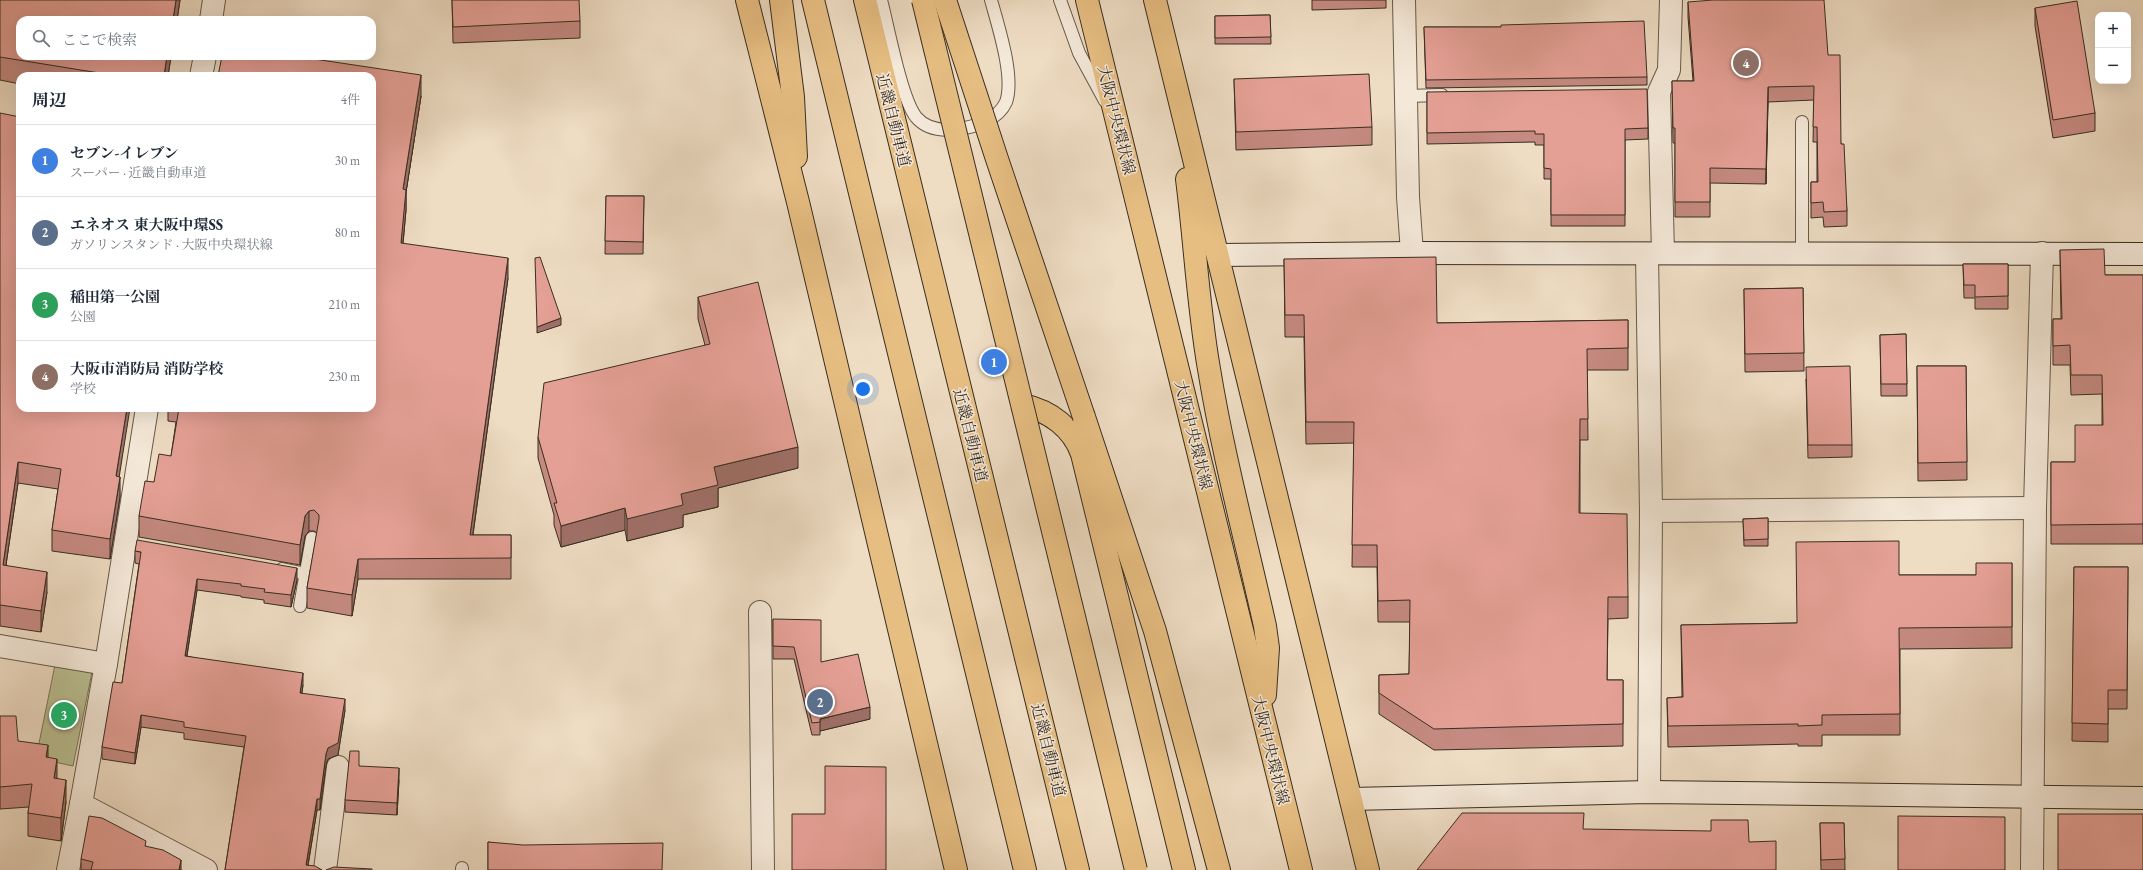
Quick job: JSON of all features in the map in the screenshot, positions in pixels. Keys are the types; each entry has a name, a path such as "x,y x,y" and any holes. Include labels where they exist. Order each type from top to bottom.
{"main road":[{"path":"747,0 798,202 956,870"},
{"path":"781,0 793,97 798,202"},
{"path":"813,0 1025,870"},
{"name":"近畿自動車道","path":"865,0 1078,870"},
{"path":"923,0 1136,870"},
{"path":"945,0 1155,631 1219,870"},
{"name":"大阪中央環状線","path":"1087,0 1301,870"},
{"path":"1155,0 1368,870"},
{"path":"1182,106 1195,268 1208,368 1219,424 1266,626 1268,648 1264,719"},
{"path":"1023,405 1038,408 1050,415 1074,437 1079,444 1184,870"}],"street":[{"path":"212,16 214,0"},
{"path":"1404,0 1408,197 1412,253"},
{"path":"1649,792 1655,254 1651,92 1669,70 1671,0"},
{"path":"202,72 204,60"},
{"path":"1218,255 1412,253 2143,254"},
{"path":"2032,870 2035,508 2042,253"},
{"path":"68,870 106,664 133,543 147,412"},
{"path":"1651,511 2035,508"},
{"path":"760,612 763,870"},
{"path":"0,646 106,664"},
{"path":"325,870 338,767"},
{"path":"1351,799 1649,792 2143,798"},
{"path":"81,804 202,869"}],"lane":[{"path":"881,0 902,86 916,117 929,127 946,131 965,128 990,119 1006,102 1008,68 992,0"},
{"path":"1060,0 1079,53 1117,121"},
{"path":"1406,96 1454,95"},
{"path":"1802,122 1802,253"},
{"path":"300,606 312,538"},
{"path":"267,567 306,574"}],"green space":[{"path":"55,665 92,672 73,766 36,758"}],"building":[{"path":"0,0 176,0 174,16 16,16 16,60 0,57"},
{"path":"452,0 579,0 580,21 453,27"},
{"path":"1713,0 1824,0 1828,55 1840,55 1841,144 1844,144 1847,211 1824,212 1823,202 1811,203 1811,182 1818,182 1817,127 1813,127 1814,86 1768,87 1766,169 1710,168 1710,202 1675,202 1675,128 1673,128 1672,81 1694,81 1688,2"},
{"path":"2077,1 2095,113 2053,120 2035,8"},
{"path":"1270,15 1271,37 1215,38 1215,16"},
{"path":"1644,21 1647,77 1426,80 1424,27 1501,27 1501,25"},
{"path":"19,60 166,60 165,72 93,72"},
{"path":"221,60 321,60 421,75 403,189 406,190 401,243 508,258 470,535 511,535 511,558 358,559 352,595 307,588 319,519 319,515 314,510 309,511 305,516 300,545 139,516 145,481 154,482 159,454 171,456 178,412 376,412 376,72 219,72"},
{"path":"1369,74 1372,127 1236,132 1234,79"},
{"path":"1647,89 1648,128 1625,129 1625,215 1551,215 1551,169 1544,168 1544,134 1535,134 1535,131 1427,133 1427,92"},
{"path":"0,113 16,116 16,412 126,412 116,476 120,477 110,539 52,530 61,469 18,462 3,565 47,572 41,611 0,605"},
{"path":"606,196 644,196 643,242 605,241"},
{"path":"2104,249 2105,275 2143,275 2143,524 2051,525 2051,462 2075,462 2075,425 2103,425 2102,375 2071,375 2070,345 2053,346 2053,319 2062,319 2060,250"},
{"path":"540,257 561,318 537,327 535,258"},
{"path":"1436,257 1437,323 1628,320 1628,348 1587,349 1588,419 1580,419 1579,513 1627,514 1628,597 1608,597 1607,680 1623,680 1623,724 1434,729 1379,693 1379,675 1409,674 1410,600 1378,601 1377,545 1352,545 1354,422 1306,422 1304,315 1285,315 1284,259"},
{"path":"1963,264 2008,264 2008,296 1975,297 1975,285 1964,285"},
{"path":"758,282 798,447 714,467 718,485 681,494 683,505 627,519 625,508 561,526 554,503 557,503 538,437 544,383 710,344 698,297"},
{"path":"1803,288 1804,353 1745,354 1744,289"},
{"path":"1906,334 1907,384 1881,384 1880,335"},
{"path":"1850,366 1852,445 1808,445 1806,367"},
{"path":"1917,366 1966,366 1967,462 1918,463"},
{"path":"1768,518 1768,539 1744,540 1743,519"},
{"path":"137,540 297,568 291,595 264,592 265,589 241,586 241,584 197,579 185,656 303,673 300,693 345,699 338,743 328,748 326,754 320,799 317,799 306,865 315,866 322,870 225,870 246,736 184,727 184,722 141,715 135,753 102,747 113,682 122,683 141,552 135,551"},
{"path":"1899,541 1899,575 1976,575 1976,563 2012,563 2012,627 1899,628 1900,714 1822,715 1822,725 1668,726 1667,698 1683,697 1681,625 1797,623 1796,542"},
{"path":"2074,567 2128,567 2127,690 2108,690 2108,724 2072,723"},
{"path":"773,619 821,620 821,662 858,654 870,707 820,719 820,722 812,723 794,647 773,646"},
{"path":"0,716 16,716 18,741 48,745 46,757 57,759 54,778 66,780 61,818 28,813 32,784 0,787"},
{"path":"350,751 359,751 359,766 399,768 397,803 345,800"},
{"path":"825,766 886,767 886,870 792,870 792,814 825,814"},
{"path":"1462,813 1584,813 1583,829 1711,831 1711,820 1748,820 1749,842 1776,841 1776,870 1417,870"},
{"path":"2058,814 2143,814 2143,870 2058,870"},
{"path":"89,816 102,818 146,841 145,846 163,850 181,860 179,870 91,870 93,862 81,859"},
{"path":"1898,816 2005,817 2005,870 1898,870"},
{"path":"1820,823 1844,823 1845,859 1821,860"},
{"path":"488,842 523,845 663,843 662,870 488,870"},
{"path":"334,867 372,869 372,870 326,870"}],"place":[{"name":"大阪市消防局 消防学校","path":"1746,63"},
{"name":"セブン-イレブン","path":"994,362"},
{"name":"エネオス 東大阪中環SS","path":"820,702"},
{"name":"稲田第一公園","path":"64,715"}]}
